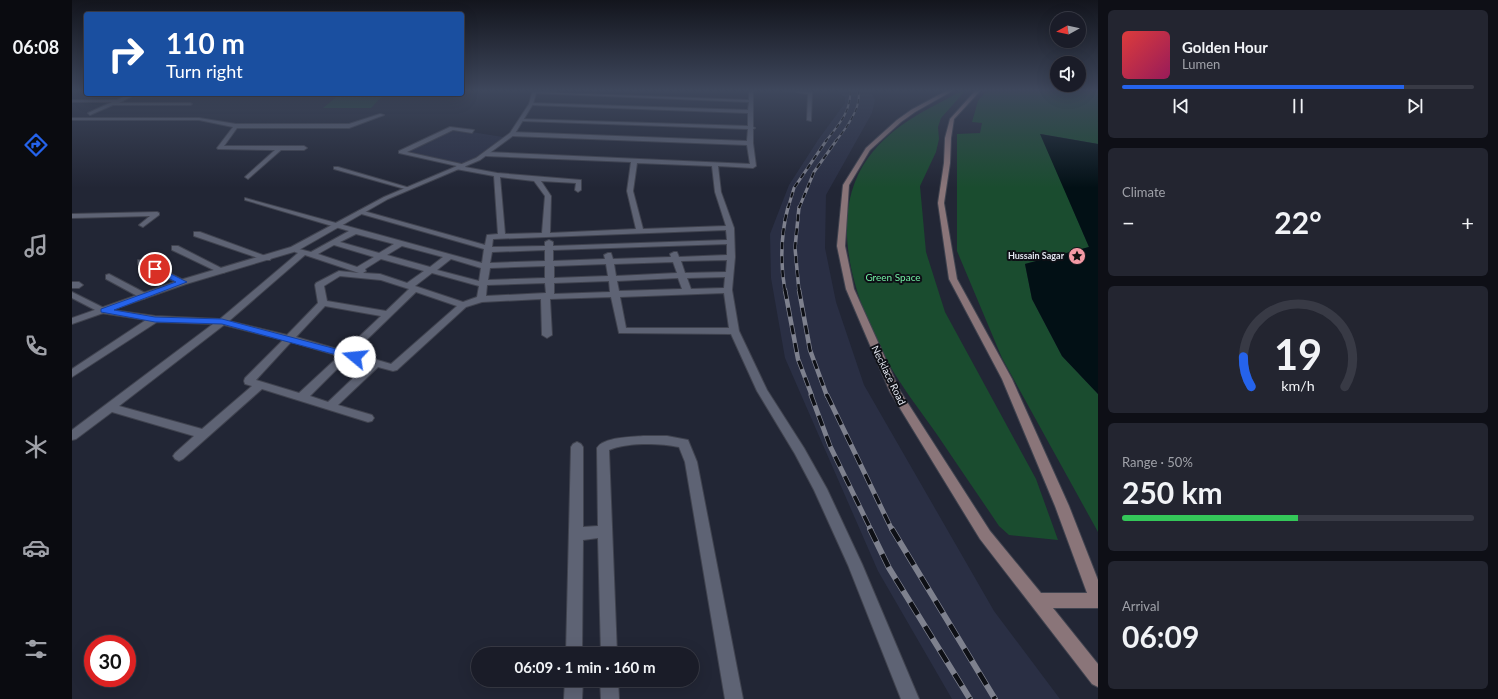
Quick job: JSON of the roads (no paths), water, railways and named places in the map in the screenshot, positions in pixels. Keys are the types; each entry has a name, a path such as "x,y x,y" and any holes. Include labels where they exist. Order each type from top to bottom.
{"main road":[{"name":"Necklace Road","path":"899,123 868,149 846,185 841,246 850,289 895,392 985,534 1098,678"},
{"path":"951,123 948,138 947,163 941,203 953,279 1008,379 1062,506 1098,600 1037,601"}],"street":[{"path":"218,123 236,126 349,126 359,123"},
{"path":"72,321 183,282 294,249 335,225 408,188 461,167 486,154 512,134 519,123"},
{"path":"577,136 581,123"},
{"path":"596,123 752,128"},
{"path":"486,154 753,166 750,143 752,123"},
{"path":"236,126 220,148 304,148"},
{"path":"677,140 678,126"},
{"path":"472,131 452,128 401,152 497,175 536,180 579,181 578,190"},
{"path":"512,134 750,143"},
{"path":"248,177 280,148"},
{"path":"634,160 630,190 640,232"},
{"path":"715,164 718,192 730,228 729,242 731,257 728,274 728,290 734,331 762,391 800,451 820,489 855,564 910,699"},
{"path":"336,168 408,188"},
{"path":"497,175 502,236"},
{"path":"536,180 548,196 547,235 550,280 547,335"},
{"path":"247,199 401,244 485,266 731,257"},
{"path":"360,212 489,249 606,247 729,242"},
{"path":"72,216 157,214 143,225"},
{"path":"481,299 490,237 730,228"},
{"path":"664,230 676,258 687,291"},
{"path":"72,436 222,322 308,253 334,243 355,231"},
{"path":"605,233 606,247 622,331 734,331"},
{"path":"197,234 267,258"},
{"path":"334,243 483,284 550,280 728,274"},
{"path":"358,270 401,244"},
{"path":"176,248 223,271"},
{"path":"294,249 463,305"},
{"path":"302,397 411,288 430,270 449,257"},
{"path":"141,262 183,282"},
{"path":"323,303 319,285 339,273 384,278"},
{"path":"109,277 144,296"},
{"path":"72,295 104,310 155,320 222,322 288,338 393,368 463,305 481,299 728,290"},
{"path":"323,303 386,314"},
{"path":"323,303 288,338 249,381 331,405 368,418"},
{"path":"72,374 155,320"},
{"path":"331,405 376,363"},
{"path":"179,456 260,385"},
{"path":"109,407 204,434"},
{"path":"609,647 603,448 621,443 644,441 684,443 691,462 734,699"},
{"path":"574,647 577,447"},
{"path":"576,534 605,531"},
{"path":"573,699 574,687"},
{"path":"609,687 610,699"}],"railway":[{"path":"825,142 840,123"},
{"path":"835,142 849,123"},
{"path":"788,208 794,188 826,141"},
{"path":"799,208 814,172 836,141"},
{"path":"785,291 782,270 782,249 788,207"},
{"path":"799,207 795,248 799,291"},
{"path":"785,290 798,359 812,396"},
{"path":"799,290 810,350 827,396"},
{"path":"811,395 830,446 871,530"},
{"path":"827,395 892,530"},
{"path":"870,529 889,568 970,699"},
{"path":"892,529 995,699"}],"place":[{"name":"Hussain Sagar","path":"1077,256"}],"park label":[{"name":"Green Space","path":"893,277"}]}
